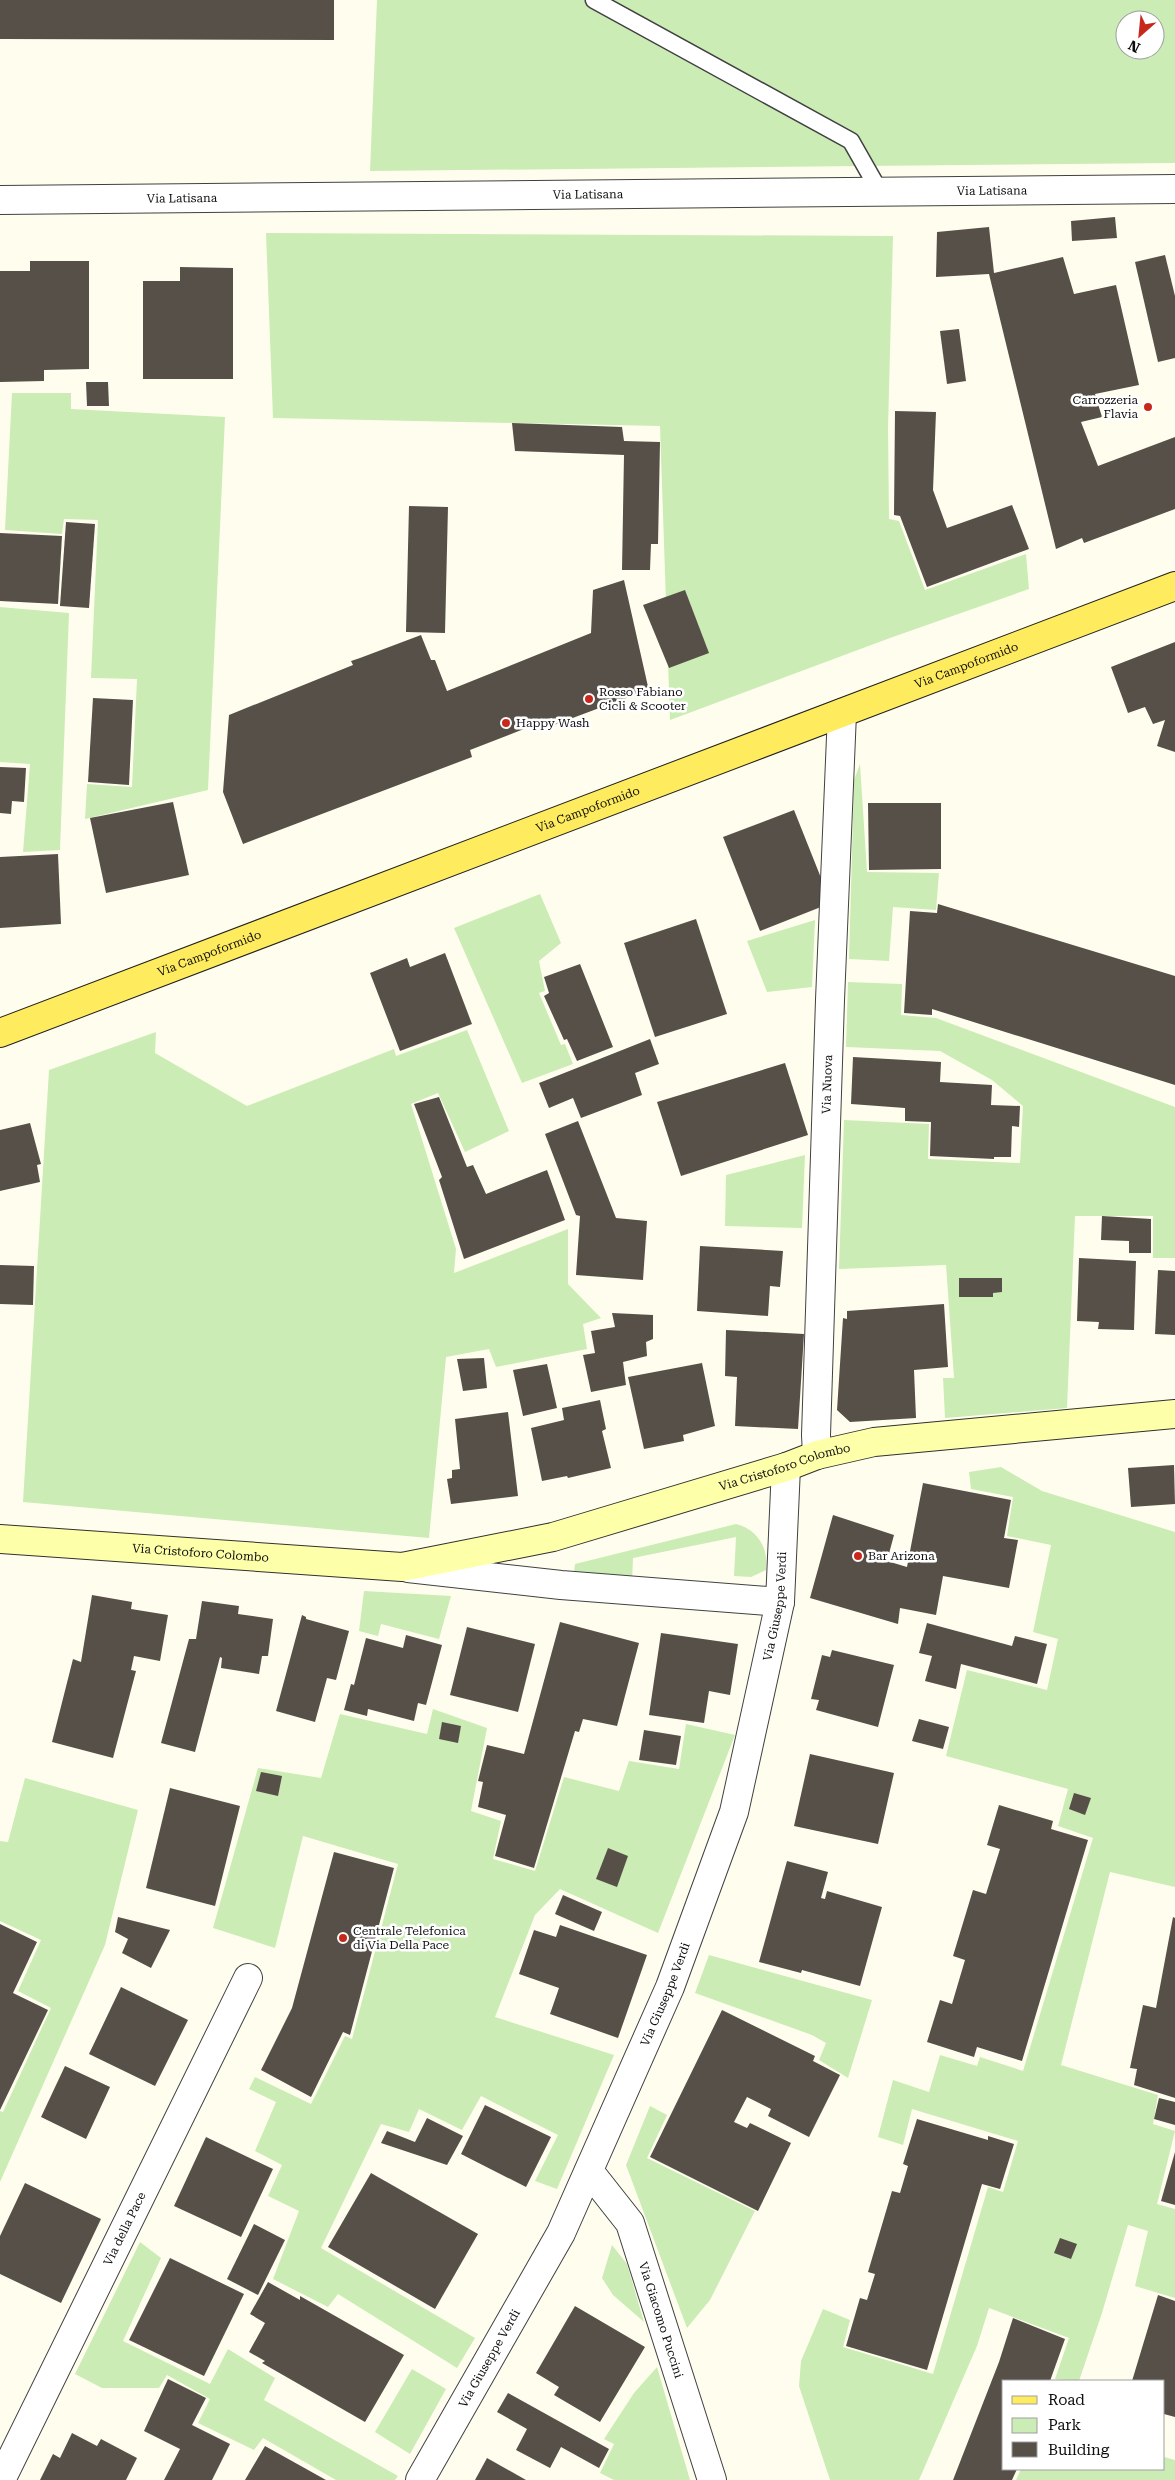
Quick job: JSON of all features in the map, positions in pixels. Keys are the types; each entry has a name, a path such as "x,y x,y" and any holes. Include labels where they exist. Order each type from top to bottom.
{"main road":[{"name":"Via Campoformido","path":"0,1033 1175,586"},
{"name":"Via Cristoforo Colombo","path":"0,1539 402,1567 553,1537 786,1467 817,1455 874,1442 1175,1414"}],"street":[{"name":"Via Latisana","path":"0,200 1175,189"},
{"name":"Via Nuova","path":"817,1455 829,1040 842,714"},
{"name":"Via Giuseppe Verdi","path":"420,2480 561,2233 670,1987 734,1812 780,1602 786,1467"},
{"name":"Via Cristoforo Colombo","path":"402,1567 561,1586 780,1602"},
{"name":"Via della Pace","path":"1,2480 248,1978"},
{"name":"Via Giacomo Puccini","path":"589,2171 630,2223 712,2480"}],"lane":[{"path":"594,0 851,141 880,192"}],"green space":[{"path":"377,0 1175,0 1175,163 370,171"},
{"path":"266,233 893,236 888,428 889,519 899,521 925,590 1026,554 1029,589 890,638 670,720 660,426 273,418"},
{"path":"12,393 71,393 71,409 225,417 208,790 85,819 87,784 132,787 137,679 91,678 98,520 64,519 62,534 5,530"},
{"path":"0,607 69,613 60,850 23,852 30,764 0,762"},
{"path":"860,764 867,872 939,873 936,910 893,907 889,961 849,959 854,780"},
{"path":"540,894 561,943 539,961 545,991 539,993 561,1045 565,1044 573,1064 522,1083 454,928"},
{"path":"815,920 812,987 767,992 747,941"},
{"path":"848,982 902,984 901,1015 936,1018 1175,1107 1175,1258 1153,1258 1153,1216 1075,1216 1067,1408 945,1418 943,1378 954,1378 946,1265 839,1269 844,1120 929,1124 928,1159 1020,1163 1023,1106 992,1080 940,1051 846,1047"},
{"path":"467,1030 509,1131 465,1152 438,1093 411,1104 456,1249 454,1273 568,1229 568,1284 601,1318 583,1324 587,1349 496,1367 489,1349 446,1357 429,1538 23,1502 49,1070 156,1032 155,1053 247,1106 394,1049 396,1056"},
{"path":"805,1155 802,1228 725,1226 726,1175"},
{"path":"1001,1467 1042,1491 1175,1532 1175,1887 1110,1872 1061,2065 1158,2095 1153,2124 1175,2131 1157,2204 1175,2209 1175,2298 1135,2286 1148,2231 1128,2225 1102,2313 1079,2380 1055,2379 1069,2338 989,2308 977,2346 919,2480 830,2480 799,2386 801,2361 823,2309 850,2320 843,2347 933,2374 988,2187 1003,2192 1018,2141 912,2109 903,2145 878,2137 893,2080 929,2092 940,2055 977,2066 980,2057 1023,2071 1093,1838 1058,1826 1068,1789 946,1756 967,1670 1047,1690 1058,1639 1033,1632 1051,1545 1007,1536 1013,1497 971,1489 969,1472"},
{"path":"736,1524 756,1535 766,1554 766,1570 751,1577 734,1576 736,1537 633,1558 632,1582 573,1579 575,1564"},
{"path":"364,1591 451,1596 439,1639 381,1624 378,1636 359,1631"},
{"path":"433,1709 487,1728 471,1811 501,1821 493,1859 535,1871 564,1777 619,1791 629,1761 679,1769 686,1724 735,1735 658,1933 560,1889 535,1915 495,2017 614,2055 557,2189 535,2181 558,2135 481,2096 462,2130 419,2109 409,2132 381,2124 321,2248 475,2338 457,2368 338,2294 328,2307 273,2279 299,2211 268,2196 282,2165 255,2151 276,2102 249,2089 255,2077 311,2104 345,2036 352,2039 398,1864 303,1836 275,1948 213,1928 258,1768 321,1778 340,1714 427,1734"},
{"path":"25,1778 138,1810 105,1945 0,2182 0,2111 3,2112 51,2008 18,1991 41,1940 0,1921 0,1841 8,1842"},
{"path":"709,1955 872,2000 848,2078 819,2060 826,2043 812,2035 695,1993"},
{"path":"650,2106 667,2115 647,2158 755,2211 710,2300 687,2328 626,2165"},
{"path":"140,2242 161,2258 123,2341 210,2384 228,2349 275,2378 264,2400 398,2476 395,2480 336,2480 263,2438 254,2450 198,2423 210,2399 167,2375 159,2388 102,2388 75,2374"},
{"path":"612,2245 627,2264 644,2322 613,2295 602,2278"},
{"path":"657,2367 690,2480 614,2480 600,2473 614,2444 604,2439 634,2393"},
{"path":"412,2369 446,2389 410,2454 375,2432"},
{"path":"1165,2457 1175,2460 1175,2480 1016,2480 1021,2470 1165,2470"}],"building":[{"path":"0,0 334,0 334,40 0,39"},
{"path":"1115,217 1117,238 1072,241 1071,221"},
{"path":"989,227 994,273 1063,257 1074,294 1116,285 1139,385 1095,394 1102,417 1081,422 1098,466 1175,437 1175,509 1084,543 1082,538 1056,549 989,274 936,277 937,232"},
{"path":"1165,255 1175,296 1175,358 1158,362 1135,262"},
{"path":"30,261 89,261 89,369 44,370 44,381 0,382 0,271 30,271"},
{"path":"180,267 233,268 233,379 143,379 143,281 180,281"},
{"path":"959,329 966,381 947,384 940,331"},
{"path":"86,382 108,382 109,406 87,406"},
{"path":"895,411 936,412 933,490 947,528 1012,505 1029,549 927,587 900,516 894,515"},
{"path":"512,423 622,427 624,441 660,442 658,544 651,544 650,570 622,570 624,455 515,451"},
{"path":"409,506 448,507 445,633 406,632"},
{"path":"66,522 95,524 89,608 60,606"},
{"path":"0,533 62,536 58,604 0,601"},
{"path":"624,580 649,691 554,725 552,718 470,750 472,757 243,844 223,792 229,715 353,665 351,661 421,635 431,660 435,660 447,691 591,633 593,590"},
{"path":"685,590 709,653 669,668 643,605"},
{"path":"1175,642 1175,752 1157,746 1165,720 1153,724 1145,707 1128,713 1111,667"},
{"path":"93,698 133,700 129,785 88,782"},
{"path":"0,767 26,768 24,802 12,801 11,814 0,813"},
{"path":"173,802 189,875 106,893 90,818"},
{"path":"868,803 941,803 941,869 869,870"},
{"path":"794,810 831,903 760,931 723,837"},
{"path":"58,854 61,924 0,928 0,857"},
{"path":"938,904 1175,976 1175,1085 932,1009 932,1015 904,1013 910,911 937,913"},
{"path":"696,919 727,1014 655,1037 624,943"},
{"path":"445,953 472,1024 400,1051 370,973 407,958 410,967"},
{"path":"580,964 613,1047 577,1061 567,1039 564,1040 544,996 549,993 544,977"},
{"path":"650,1039 659,1064 635,1073 642,1095 581,1118 573,1098 549,1108 539,1083"},
{"path":"853,1057 941,1062 940,1082 992,1085 991,1105 1020,1106 1019,1127 1012,1126 1011,1157 994,1157 994,1159 930,1156 931,1122 905,1121 905,1108 851,1104"},
{"path":"785,1063 808,1135 681,1176 657,1102"},
{"path":"439,1097 467,1167 473,1165 486,1194 547,1170 565,1220 464,1259 439,1180 442,1177 414,1104"},
{"path":"578,1121 616,1218 647,1221 643,1280 576,1275 580,1216 576,1215 545,1134"},
{"path":"30,1123 41,1164 37,1165 40,1182 0,1191 0,1130"},
{"path":"1102,1216 1151,1219 1151,1253 1129,1253 1129,1241 1101,1240"},
{"path":"700,1246 783,1251 780,1287 770,1286 768,1316 697,1311"},
{"path":"1079,1258 1136,1261 1134,1330 1098,1329 1099,1322 1077,1321"},
{"path":"0,1265 34,1266 33,1305 0,1304"},
{"path":"1158,1270 1175,1271 1175,1335 1155,1334"},
{"path":"959,1278 1002,1278 1002,1292 993,1293 993,1297 959,1297"},
{"path":"944,1304 948,1367 914,1370 916,1418 850,1422 837,1410 843,1318 847,1319 847,1311"},
{"path":"612,1313 653,1315 653,1339 646,1342 647,1356 623,1362 626,1385 591,1392 583,1355 595,1353 591,1331 615,1327"},
{"path":"726,1330 804,1334 798,1429 735,1426 737,1377 725,1376"},
{"path":"484,1358 487,1388 463,1391 457,1359"},
{"path":"702,1363 715,1426 683,1435 684,1441 644,1449 628,1377"},
{"path":"547,1364 557,1408 523,1416 513,1370"},
{"path":"600,1400 606,1429 602,1431 611,1468 568,1478 567,1476 542,1481 531,1428 564,1420 562,1408"},
{"path":"508,1412 518,1496 451,1504 447,1479 452,1478 452,1470 460,1469 455,1419"},
{"path":"1174,1465 1175,1504 1131,1507 1128,1468"},
{"path":"923,1483 1011,1500 1004,1538 1018,1540 1009,1588 943,1576 936,1615 900,1608 898,1624 810,1598 833,1515 894,1535 887,1561 907,1567"},
{"path":"92,1595 132,1602 131,1609 168,1615 160,1661 134,1656 131,1670 136,1671 113,1758 52,1742 73,1659 81,1662"},
{"path":"202,1601 239,1606 238,1614 273,1619 268,1656 262,1656 259,1674 221,1668 222,1658 220,1657 195,1752 161,1743 189,1639 196,1639"},
{"path":"302,1615 306,1619 349,1631 336,1680 327,1678 315,1722 276,1711"},
{"path":"560,1622 639,1643 617,1726 583,1719 579,1732 575,1731 534,1868 495,1856 506,1815 478,1807 483,1782 478,1781 487,1745 524,1754"},
{"path":"927,1623 1012,1646 1015,1636 1047,1644 1037,1684 961,1664 956,1689 925,1681 932,1656 919,1653"},
{"path":"467,1627 535,1644 518,1712 450,1695"},
{"path":"661,1633 738,1644 730,1695 709,1691 704,1723 649,1715"},
{"path":"406,1635 442,1645 426,1705 418,1703 414,1721 368,1709 367,1716 344,1710 351,1684 354,1685 366,1638 403,1648"},
{"path":"832,1650 894,1665 878,1727 816,1710 819,1700 811,1699 822,1655 830,1657"},
{"path":"919,1719 949,1727 943,1749 912,1741"},
{"path":"442,1722 461,1726 458,1743 439,1739"},
{"path":"644,1730 681,1736 676,1765 639,1760"},
{"path":"810,1754 894,1773 878,1844 794,1826"},
{"path":"261,1772 282,1776 278,1796 256,1791"},
{"path":"170,1788 240,1806 215,1906 146,1888"},
{"path":"1074,1793 1091,1798 1085,1815 1069,1809"},
{"path":"999,1805 1053,1821 1051,1829 1088,1840 1022,2061 977,2047 974,2057 927,2042 940,2000 952,2004 965,1960 953,1956 973,1890 986,1894 1000,1849 987,1845"},
{"path":"608,1848 628,1856 617,1887 596,1879"},
{"name":"Centrale Telefonica di Via Della Pace","path":"334,1852 394,1868 350,2035 343,2032 311,2097 261,2070 292,2008"},
{"path":"787,1861 828,1872 821,1898 825,1899 827,1891 882,1907 860,1986 802,1970 801,1973 759,1962"},
{"path":"563,1895 602,1912 594,1931 555,1914"},
{"path":"118,1917 170,1930 151,1968 122,1953 128,1939 115,1932"},
{"path":"1173,1917 1175,1918 1175,2098 1134,2085 1137,2069 1130,2068 1143,2005 1156,2008"},
{"path":"0,1924 37,1942 13,1993 48,2010 0,2110"},
{"path":"560,1925 647,1955 618,2038 550,2014 559,1988 519,1974 534,1930 556,1937"},
{"path":"121,1987 188,2020 155,2086 89,2054"},
{"path":"722,2010 815,2056 813,2061 840,2075 809,2137 768,2116 771,2109 747,2097 734,2122 747,2128 750,2123 791,2143 758,2211 650,2157"},
{"path":"65,2066 110,2087 86,2139 41,2117"},
{"path":"1159,2098 1175,2102 1175,2125 1154,2119"},
{"path":"485,2105 551,2137 526,2187 461,2154"},
{"path":"427,2118 463,2136 447,2165 381,2143 387,2131 415,2142"},
{"path":"917,2119 988,2140 988,2136 1014,2144 1000,2189 982,2184 927,2370 846,2346 860,2298 867,2300 875,2274 868,2272 892,2191 900,2193 908,2166 903,2164"},
{"path":"206,2137 273,2169 241,2237 174,2206"},
{"path":"1175,2152 1175,2205 1161,2201"},
{"path":"371,2173 478,2234 435,2309 328,2247"},
{"path":"25,2183 101,2219 61,2303 0,2274 0,2236"},
{"path":"254,2224 285,2240 258,2295 227,2279"},
{"path":"1060,2238 1077,2244 1071,2259 1054,2253"},
{"path":"170,2258 244,2294 204,2376 129,2340"},
{"path":"268,2282 300,2300 300,2296 404,2355 365,2422 262,2363 265,2361 249,2352 265,2323 250,2314"},
{"path":"1158,2295 1175,2301 1175,2417 1165,2414 1165,2380 1132,2380"},
{"path":"575,2306 645,2347 600,2422 554,2395 559,2387 536,2373"},
{"path":"1013,2318 1065,2339 1050,2380 1002,2380 1002,2470 1017,2470 1012,2480 953,2480 999,2362"},
{"path":"168,2379 206,2398 192,2425 230,2444 212,2480 164,2480 180,2449 144,2431"},
{"path":"508,2393 609,2449 599,2468 561,2447 550,2468 516,2450 527,2429 497,2412"},
{"path":"72,2433 97,2446 101,2439 137,2458 126,2480 40,2480 53,2454 60,2458"},
{"path":"265,2446 326,2480 245,2480"},
{"path":"487,2458 526,2480 475,2480"}],"place":[{"name":"Carrozzeria Flavia","path":"1148,407"},
{"name":"Rosso Fabiano Cicli & Scooter","path":"589,699"},
{"name":"Happy Wash","path":"506,723"},
{"name":"Bar Arizona","path":"858,1556"},
{"name":"Centrale Telefonica di Via Della Pace","path":"343,1938"}]}
